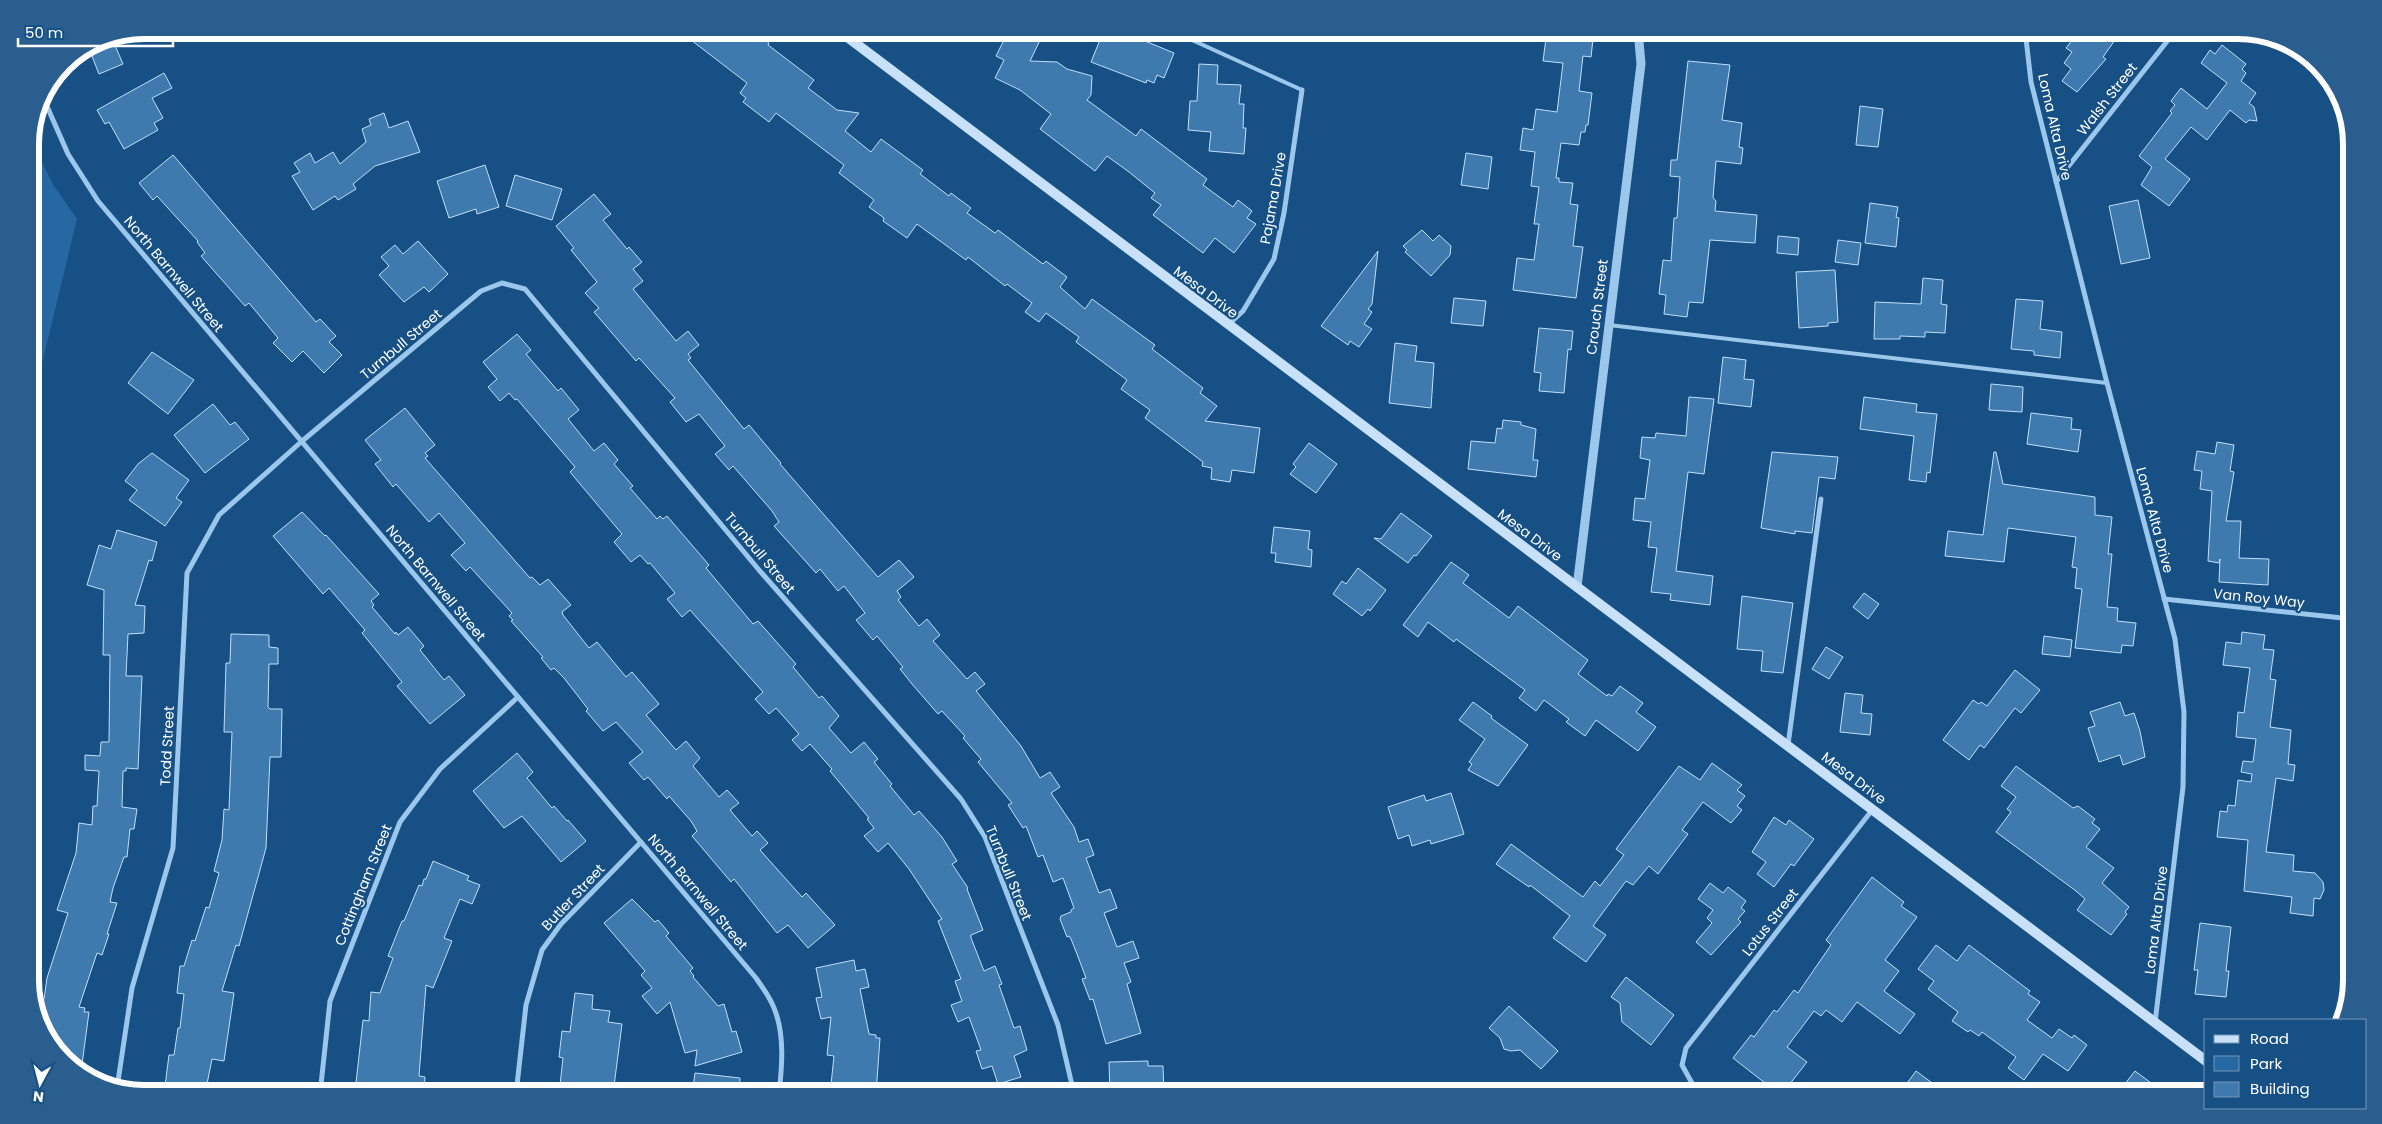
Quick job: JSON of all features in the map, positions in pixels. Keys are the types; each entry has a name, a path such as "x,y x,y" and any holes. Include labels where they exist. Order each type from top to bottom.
{"main road":[{"name":"Mesa Drive","path":"850,39 1228,326 1788,745 2204,1060"}],"street":[{"name":"Crouch Street","path":"1576,587 1641,64 1639,39"},
{"name":"Loma Alta Drive","path":"2026,39 2031,82 2107,383 2175,639 2184,712 2184,787 2154,1023"},
{"name":"Walsh Street","path":"2056,182 2169,39"},
{"name":"Pajama Drive","path":"1228,326 1243,312 1274,259 1284,213 1302,90"},
{"name":"North Barnwell Street","path":"46,105 69,157 98,201 756,978 774,1008 780,1031 782,1072 780,1085"},
{"name":"Turnbull Street","path":"301,442 481,290 502,283 526,289 759,570 961,799 986,837 1058,1025 1072,1085"},
{"name":"Todd Street","path":"118,1082 132,988 174,848 187,573 219,515 301,442"},
{"path":"1788,745 1821,499"},
{"name":"Van Roy Way","path":"2164,599 2343,618"},
{"name":"Cottingham Street","path":"321,1085 330,1001 400,822 440,769 518,697"},
{"name":"Lotus Street","path":"1693,1085 1682,1065 1686,1048 1873,809"},
{"name":"Butler Street","path":"517,1085 526,1005 542,950 560,924 641,842"}],"lane":[{"path":"1190,39 1302,90"},
{"path":"1609,325 2107,383"}],"green space":[{"path":"39,157 54,186 77,219 39,376"}],"building":[{"path":"690,39 763,39 769,43 768,45 814,80 808,88 837,110 859,113 845,131 871,152 881,139 923,170 920,174 949,196 951,193 971,208 967,213 995,233 998,230 1043,264 1046,261 1067,277 1060,287 1085,309 1092,299 1155,345 1152,349 1203,388 1200,393 1217,406 1205,421 1260,428 1254,473 1232,470 1230,482 1211,479 1212,468 1202,466 1203,462 1145,418 1150,410 1121,389 1127,380 1076,342 1079,337 1046,313 1039,322 1025,312 1032,303 1007,284 1005,286 968,257 966,260 917,224 907,238 883,221 884,218 869,207 874,200 839,173 844,165 776,113 769,122 743,102 746,98 740,93 747,83"},
{"path":"1004,39 1041,39 1030,61 1057,62 1067,69 1092,76 1091,95 1087,100 1136,136 1141,129 1207,179 1203,185 1233,207 1238,200 1252,211 1247,218 1256,224 1234,253 1215,238 1203,253 1153,215 1161,205 1151,198 1155,193 1129,172 1107,156 1095,171 1040,129 1051,114 1020,90 995,78 1004,60 996,56"},
{"path":"1100,39 1140,39 1174,53 1164,78 1157,75 1154,83 1147,80 1146,83 1091,62"},
{"path":"1546,39 1593,39 1591,57 1583,56 1579,91 1592,93 1588,125 1586,125 1585,132 1581,132 1579,145 1561,143 1556,178 1559,178 1559,182 1573,183 1570,204 1578,205 1573,246 1583,247 1576,298 1513,290 1517,258 1534,260 1539,224 1534,224 1539,187 1531,186 1535,152 1520,150 1523,128 1533,130 1536,109 1557,112 1563,63 1543,61"},
{"path":"2073,39 2115,40 2103,57 2106,59 2077,92 2062,81 2071,69 2064,63 2072,52 2066,48"},
{"path":"114,43 123,64 99,74 91,53"},
{"path":"2222,45 2246,64 2242,69 2246,73 2241,81 2256,93 2249,103 2254,107 2257,121 2249,120 2246,123 2230,110 2207,140 2191,127 2165,159 2190,179 2169,206 2141,185 2152,167 2139,156 2172,113 2170,111 2175,105 2171,101 2181,88 2207,109 2227,83 2201,63 2210,50 2215,54"},
{"path":"1688,61 1730,65 1722,120 1742,123 1739,147 1743,148 1741,164 1716,161 1713,198 1716,201 1715,211 1757,215 1755,243 1710,240 1703,303 1689,302 1687,317 1664,314 1666,295 1659,294 1663,260 1671,261 1674,218 1677,218 1680,177 1670,176 1671,160 1677,160"},
{"path":"1199,64 1218,65 1217,84 1241,85 1239,104 1244,104 1243,128 1246,128 1244,154 1209,151 1211,132 1188,130 1190,101 1197,101"},
{"path":"164,73 172,88 152,98 163,118 154,123 158,130 124,149 109,122 105,124 97,110"},
{"path":"1860,106 1883,109 1878,147 1856,145"},
{"path":"384,113 389,128 408,121 420,152 375,166 353,184 356,189 338,200 335,196 313,210 292,176 300,172 294,163 310,153 315,163 333,152 340,164 366,142 362,129 371,125 369,119"},
{"path":"1466,153 1492,157 1488,189 1461,185"},
{"path":"173,155 316,322 320,319 336,336 329,342 342,355 324,373 303,351 292,362 273,343 278,338 249,303 245,306 201,256 205,253 198,241 157,196 153,200 139,183"},
{"path":"485,165 499,207 477,214 476,209 449,218 437,181"},
{"path":"515,175 562,189 552,220 506,206"},
{"path":"594,194 611,214 603,220 627,249 629,247 642,262 633,269 643,281 633,289 676,341 688,331 699,345 688,354 691,358 688,360 744,429 749,425 780,464 878,577 899,560 914,577 897,591 901,597 898,600 919,626 927,619 940,635 933,641 967,679 975,672 985,684 976,691 1021,746 1040,778 1050,772 1060,787 1051,793 1074,827 1079,842 1088,839 1094,855 1086,858 1099,893 1110,889 1117,908 1104,913 1117,947 1133,941 1139,958 1124,963 1131,982 1127,984 1141,1033 1106,1044 1093,999 1090,1000 1082,979 1086,978 1071,939 1069,936 1067,937 1060,919 1061,916 1071,912 1074,908 1063,878 1053,882 1043,855 1038,857 1026,826 1023,828 1008,805 1012,803 978,762 981,759 963,738 965,736 942,711 938,714 900,669 903,667 877,636 873,640 856,620 865,613 844,586 838,591 820,569 816,573 774,526 779,522 772,511 733,466 729,470 715,454 725,446 699,414 686,422 670,402 675,398 639,358 636,361 594,312 599,308 585,293 597,282 571,250 574,248 556,226"},
{"path":"2138,200 2150,258 2121,264 2109,206"},
{"path":"1870,203 1898,207 1896,217 1899,218 1896,247 1865,243"},
{"path":"1422,230 1433,241 1439,235 1451,246 1450,255 1431,276 1405,252 1407,250 1403,246"},
{"path":"1778,236 1799,238 1798,255 1777,253"},
{"path":"1838,240 1861,243 1858,265 1835,262"},
{"path":"418,241 448,274 429,292 424,287 404,302 379,275 389,266 381,257 395,245 403,254"},
{"path":"1378,251 1372,304 1368,309 1372,312 1364,324 1372,329 1359,347 1350,341 1348,345 1321,326"},
{"path":"1835,270 1838,322 1828,323 1828,326 1799,328 1796,272"},
{"path":"1923,278 1943,280 1941,304 1947,305 1945,333 1925,332 1925,337 1900,336 1900,339 1874,339 1875,302 1921,304"},
{"path":"1454,298 1486,301 1483,326 1451,323"},
{"path":"2016,299 2043,301 2040,329 2062,332 2060,358 2034,355 2034,351 2011,349"},
{"path":"1539,328 1573,331 1571,350 1568,349 1564,393 1539,391 1541,373 1534,372"},
{"path":"517,334 531,350 526,354 558,391 561,388 579,410 568,419 594,451 604,443 618,460 614,464 633,486 630,488 657,519 660,516 663,519 667,516 709,565 706,568 753,624 758,621 796,664 793,667 819,698 822,696 839,716 829,728 851,753 864,742 878,759 874,762 892,784 890,786 914,815 919,811 942,837 957,861 952,864 968,888 983,930 971,935 971,938 984,971 995,966 1002,984 999,985 1014,1028 1020,1026 1027,1050 1014,1056 1021,1077 998,1084 992,1066 982,1069 976,1051 981,1050 969,1017 958,1022 951,1005 962,1001 955,981 961,979 938,921 942,919 909,869 888,843 878,852 864,836 874,828 867,819 869,818 830,771 832,769 810,744 802,751 792,740 799,734 776,708 769,714 755,699 763,692 690,610 682,617 667,599 675,593 650,563 648,564 640,555 631,562 614,542 622,534 570,472 575,467 517,399 515,400 509,393 500,401 488,387 497,379 483,362"},
{"path":"1395,343 1417,346 1415,361 1434,363 1431,408 1389,403"},
{"path":"152,352 194,380 168,414 128,383"},
{"path":"1723,357 1746,360 1744,379 1754,380 1751,407 1718,403"},
{"path":"1991,384 2023,387 2022,412 1989,410"},
{"path":"1689,397 1714,399 1704,474 1688,472 1676,571 1713,576 1710,605 1670,600 1671,594 1651,592 1657,548 1648,547 1651,522 1633,520 1635,498 1645,499 1650,460 1640,458 1642,437 1655,438 1656,433 1686,436"},
{"path":"1864,397 1917,404 1916,412 1937,414 1930,473 1927,472 1926,482 1909,480 1914,436 1860,429"},
{"path":"213,404 230,425 235,422 249,439 205,473 174,435"},
{"path":"405,408 435,445 425,453 428,456 425,458 530,578 532,577 540,585 548,579 571,605 562,612 563,615 589,648 597,642 626,677 632,672 659,704 646,715 676,750 686,741 700,758 693,766 719,797 727,790 739,803 730,810 752,836 757,831 768,843 760,850 802,897 806,893 835,925 808,948 788,925 777,933 734,879 731,882 692,836 697,831 691,821 669,796 667,799 648,777 644,780 629,763 643,752 616,722 603,731 586,711 588,709 564,678 554,668 551,670 541,658 543,657 511,621 513,620 509,616 512,613 470,567 466,571 451,555 465,543 439,513 429,522 396,484 393,487 375,464 381,460 365,440"},
{"path":"2031,413 2072,418 2071,429 2081,430 2078,452 2027,444"},
{"path":"1503,420 1521,422 1521,425 1536,429 1533,460 1538,460 1536,477 1468,469 1471,441 1495,443 1497,428 1502,429"},
{"path":"2217,442 2234,445 2230,471 2234,472 2226,521 2241,521 2239,558 2269,559 2268,585 2219,582 2220,559 2219,563 2208,561 2212,491 2200,489 2202,471 2194,470 2197,451 2215,454"},
{"path":"1309,443 1337,464 1316,493 1290,474 1296,467 1293,464"},
{"path":"1772,452 1838,457 1835,479 1819,477 1812,533 1795,531 1795,534 1761,528"},
{"path":"1994,452 1996,452 2003,484 2095,497 2095,515 2112,517 2108,554 2112,554 2107,607 2118,608 2117,621 2136,623 2133,646 2122,645 2121,653 2075,648 2082,589 2075,588 2077,568 2072,567 2076,537 2008,528 2004,562 1945,556 1948,531 1983,535"},
{"path":"152,453 189,480 176,498 182,502 165,526 129,500 137,490 125,481 138,464"},
{"path":"302,512 326,535 379,594 371,601 374,605 372,607 395,634 396,632 398,635 408,627 424,646 420,650 444,680 449,676 465,695 430,724 397,686 402,682 362,633 365,630 329,588 323,594 273,536"},
{"path":"1401,513 1432,536 1408,563 1374,538 1381,539"},
{"path":"1274,527 1310,531 1308,549 1312,550 1311,567 1275,562 1276,553 1271,553"},
{"path":"117,530 157,542 152,561 149,560 135,605 145,606 144,633 128,634 126,676 142,676 138,769 126,768 126,771 123,771 122,807 137,809 134,829 130,829 127,857 124,857 113,888 110,902 117,903 107,934 109,934 102,955 97,953 79,1007 85,1008 84,1012 89,1012 82,1065 56,1039 44,1014 41,998 44,999 47,978 68,913 57,910 76,853 79,823 92,825 93,806 97,806 99,771 85,770 85,755 100,756 101,742 109,742 110,655 103,655 104,590 87,585 99,545 111,549"},
{"path":"1451,562 1469,575 1463,583 1509,618 1518,606 1588,660 1578,674 1607,696 1608,694 1612,696 1620,686 1643,703 1636,712 1656,727 1638,751 1596,720 1585,736 1566,722 1569,719 1544,700 1536,711 1519,698 1525,690 1456,639 1454,642 1428,622 1418,637 1403,625"},
{"path":"1358,568 1386,590 1370,611 1368,609 1362,616 1333,594 1342,581 1346,584"},
{"path":"1864,593 1879,604 1868,619 1853,607"},
{"path":"1742,596 1793,603 1783,673 1761,671 1763,651 1737,649"},
{"path":"2242,632 2265,635 2263,649 2274,650 2270,679 2276,680 2270,727 2291,730 2288,764 2295,765 2293,781 2276,778 2266,852 2294,855 2293,871 2315,873 2323,882 2324,890 2320,899 2314,898 2313,916 2290,913 2292,897 2244,891 2248,840 2217,837 2220,811 2227,812 2228,805 2235,806 2238,780 2251,782 2252,774 2241,772 2243,761 2253,762 2256,739 2236,737 2238,712 2244,713 2250,668 2223,665 2226,642 2241,644"},
{"path":"231,634 269,635 269,647 278,648 278,664 269,664 268,707 270,709 282,709 281,757 270,757 266,848 239,946 236,945 222,991 234,993 224,1061 212,1059 207,1085 165,1085 169,1055 174,1055 178,1028 180,1028 184,994 177,993 180,966 184,966 192,940 195,941 206,907 209,908 219,873 214,871 222,840 224,809 229,810 232,732 224,732 226,663 230,663"},
{"path":"2044,636 2072,640 2070,657 2042,654"},
{"path":"1826,647 1843,657 1829,679 1812,669"},
{"path":"2015,670 2040,690 2021,713 2015,708 1984,748 1980,745 1969,760 1943,740 1973,700 1987,706"},
{"path":"1845,693 1863,695 1861,713 1872,714 1870,735 1840,732"},
{"path":"1473,702 1492,716 1491,718 1528,745 1498,786 1468,770 1472,764 1469,762 1485,739 1459,720"},
{"path":"2120,702 2125,716 2134,713 2145,757 2123,765 2120,755 2099,762 2088,728 2095,726 2090,712"},
{"path":"517,753 533,772 527,778 552,808 554,806 586,841 561,862 522,816 504,828 473,791"},
{"path":"1712,763 1742,785 1737,790 1745,796 1737,806 1742,810 1731,823 1703,802 1682,830 1688,834 1658,874 1649,866 1633,885 1626,881 1593,926 1606,935 1586,962 1553,938 1570,916 1530,885 1529,887 1496,864 1511,844 1583,897 1595,881 1600,886 1624,855 1616,849 1679,766 1700,780"},
{"path":"2016,766 2073,808 2078,806 2095,819 2092,823 2100,829 2086,847 2114,868 2102,883 2129,907 2125,912 2127,914 2111,935 2077,910 2085,899 1996,832 2011,812 2007,809 2016,797 2001,786"},
{"path":"1451,793 1464,834 1431,844 1430,840 1412,846 1409,835 1398,839 1388,807 1424,795 1426,801"},
{"path":"1774,817 1786,825 1789,820 1814,839 1794,866 1791,864 1774,887 1757,874 1766,862 1752,852"},
{"path":"433,861 469,876 467,880 480,885 472,904 460,899 444,938 452,941 433,988 426,985 419,1076 425,1077 425,1085 364,1085 356,1083 363,1020 369,1021 371,992 380,993 393,958 388,956 402,921 404,921 419,885 422,886 424,879 426,879"},
{"path":"1872,877 1904,902 1901,906 1917,917 1885,960 1899,971 1884,991 1915,1014 1900,1034 1857,1002 1842,1022 1826,1010 1821,1016 1814,1011 1787,1047 1807,1062 1789,1085 1768,1085 1733,1058 1751,1035 1754,1037 1774,1010 1777,1012 1794,990 1798,993 1831,945 1826,940"},
{"path":"1710,883 1723,893 1728,887 1746,901 1741,908 1745,911 1738,919 1741,922 1711,955 1696,942 1712,923 1707,918 1713,910 1698,899"},
{"path":"632,899 655,922 658,920 669,933 666,936 693,968 690,971 693,977 718,1006 724,1004 732,1032 736,1031 742,1052 695,1066 697,1050 685,1053 670,1002 657,1014 642,996 652,988 641,975 645,971 604,923"},
{"path":"2200,923 2231,927 2226,971 2229,971 2226,997 2195,994 2198,970 2194,970"},
{"path":"1936,945 1957,961 1969,945 2030,991 2028,994 2040,1002 2027,1020 2052,1038 2059,1029 2072,1038 2074,1035 2087,1045 2068,1071 2043,1054 2024,1080 2008,1068 2016,1057 1982,1032 1979,1036 1970,1030 1968,1032 1952,1021 1958,1012 1928,989 1934,981 1918,969"},
{"path":"854,960 856,971 865,969 869,987 860,989 869,1034 880,1038 877,1085 831,1085 834,1056 827,1055 831,1017 821,1019 816,998 822,997 816,968"},
{"path":"1626,977 1674,1015 1651,1045 1622,1022 1620,1003 1611,997"},
{"path":"575,993 593,995 592,1009 610,1011 608,1022 622,1024 614,1085 560,1085 563,1058 559,1057 562,1031 570,1032"},
{"path":"1509,1006 1558,1051 1541,1069 1520,1050 1511,1051 1504,1049 1500,1038 1489,1028"},
{"path":"1148,1061 1148,1066 1163,1066 1164,1085 1110,1085 1109,1062"},
{"path":"1916,1071 1935,1085 1906,1085"},
{"path":"2135,1071 2154,1085 2124,1085"},
{"path":"695,1073 740,1078 740,1085 693,1085"}]}
